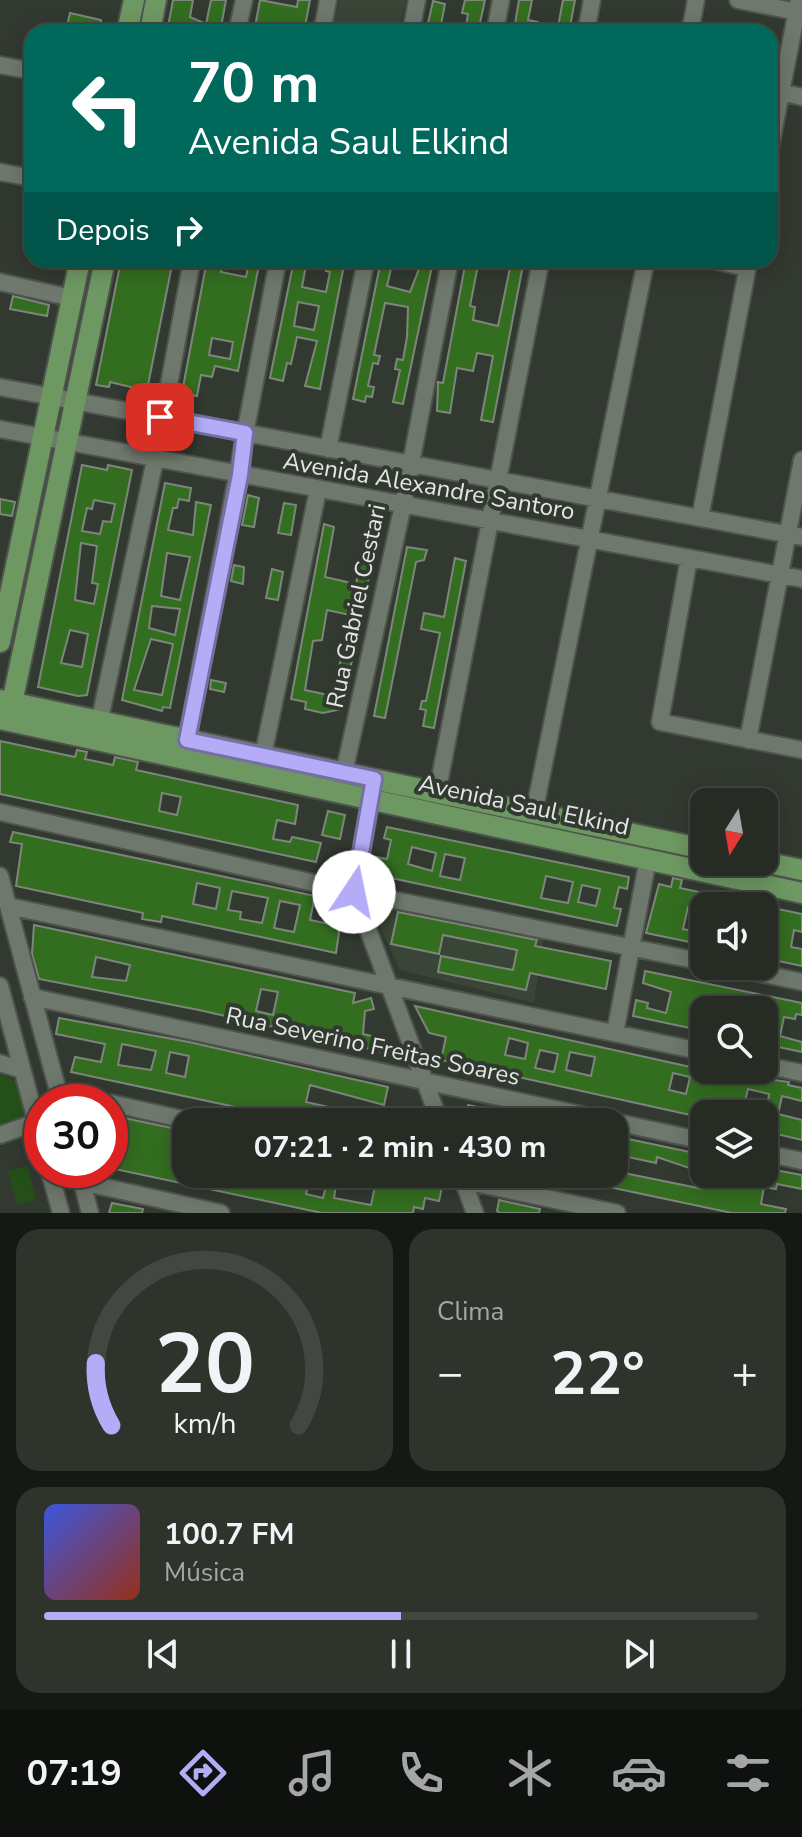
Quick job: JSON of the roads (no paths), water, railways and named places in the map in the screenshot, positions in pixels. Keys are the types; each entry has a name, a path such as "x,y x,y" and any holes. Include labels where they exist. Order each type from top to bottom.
{"main road":[{"path":"129,24 134,0"},
{"path":"152,24 156,0"},
{"path":"0,642 78,268"},
{"path":"3,708 69,444 103,268"},
{"name":"Avenida Saul Elkind","path":"3,708 373,789 564,841 802,893"},
{"name":"Avenida Saul Elkind","path":"97,730 187,740 344,773 373,789 437,793 690,846"},
{"path":"564,841 570,820"},
{"path":"778,865 802,870"}],"street":[{"path":"239,24 244,0"},
{"path":"324,24 328,0"},
{"path":"412,24 417,0"},
{"path":"496,24 501,0"},
{"path":"588,24 592,0"},
{"path":"692,24 696,0"},
{"path":"738,0 798,6 778,108"},
{"path":"0,65 24,70"},
{"path":"781,92 802,97"},
{"path":"0,172 24,176"},
{"path":"97,730 155,460 160,417 190,268"},
{"path":"187,740 240,475 276,268"},
{"path":"328,449 364,268"},
{"name":"Rua Gabriel Cestari","path":"344,773 403,505 448,268"},
{"path":"437,793 539,268"},
{"path":"534,813 644,268"},
{"path":"700,518 747,268"},
{"path":"0,282 72,298"},
{"name":"Avenida Alexandre Santoro","path":"0,387 795,536"},
{"name":"Avenida Alexandre Santoro","path":"0,429 802,579"},
{"path":"748,740 779,575 795,536 802,460"},
{"path":"263,756 318,490"},
{"path":"689,558 660,722 802,750"},
{"path":"373,789 354,892 434,1108"},
{"path":"0,812 354,892 690,959"},
{"path":"615,1033 648,859"},
{"path":"0,876 56,1084"},
{"path":"8,906 690,1049"},
{"path":"778,977 802,982"},
{"path":"0,986 27,1084"},
{"name":"Rua Severino Freitas Soares","path":"32,997 690,1138"},
{"path":"0,1063 22,1070"},
{"path":"778,1068 802,1073"},
{"path":"128,1107 172,1117"},
{"path":"0,1135 24,1126"},
{"path":"778,1156 802,1161"},
{"path":"54,1188 61,1213"},
{"path":"83,1188 90,1213"},
{"path":"126,1188 221,1213"},
{"path":"466,1188 475,1213"},
{"path":"509,1188 617,1213"}]}
